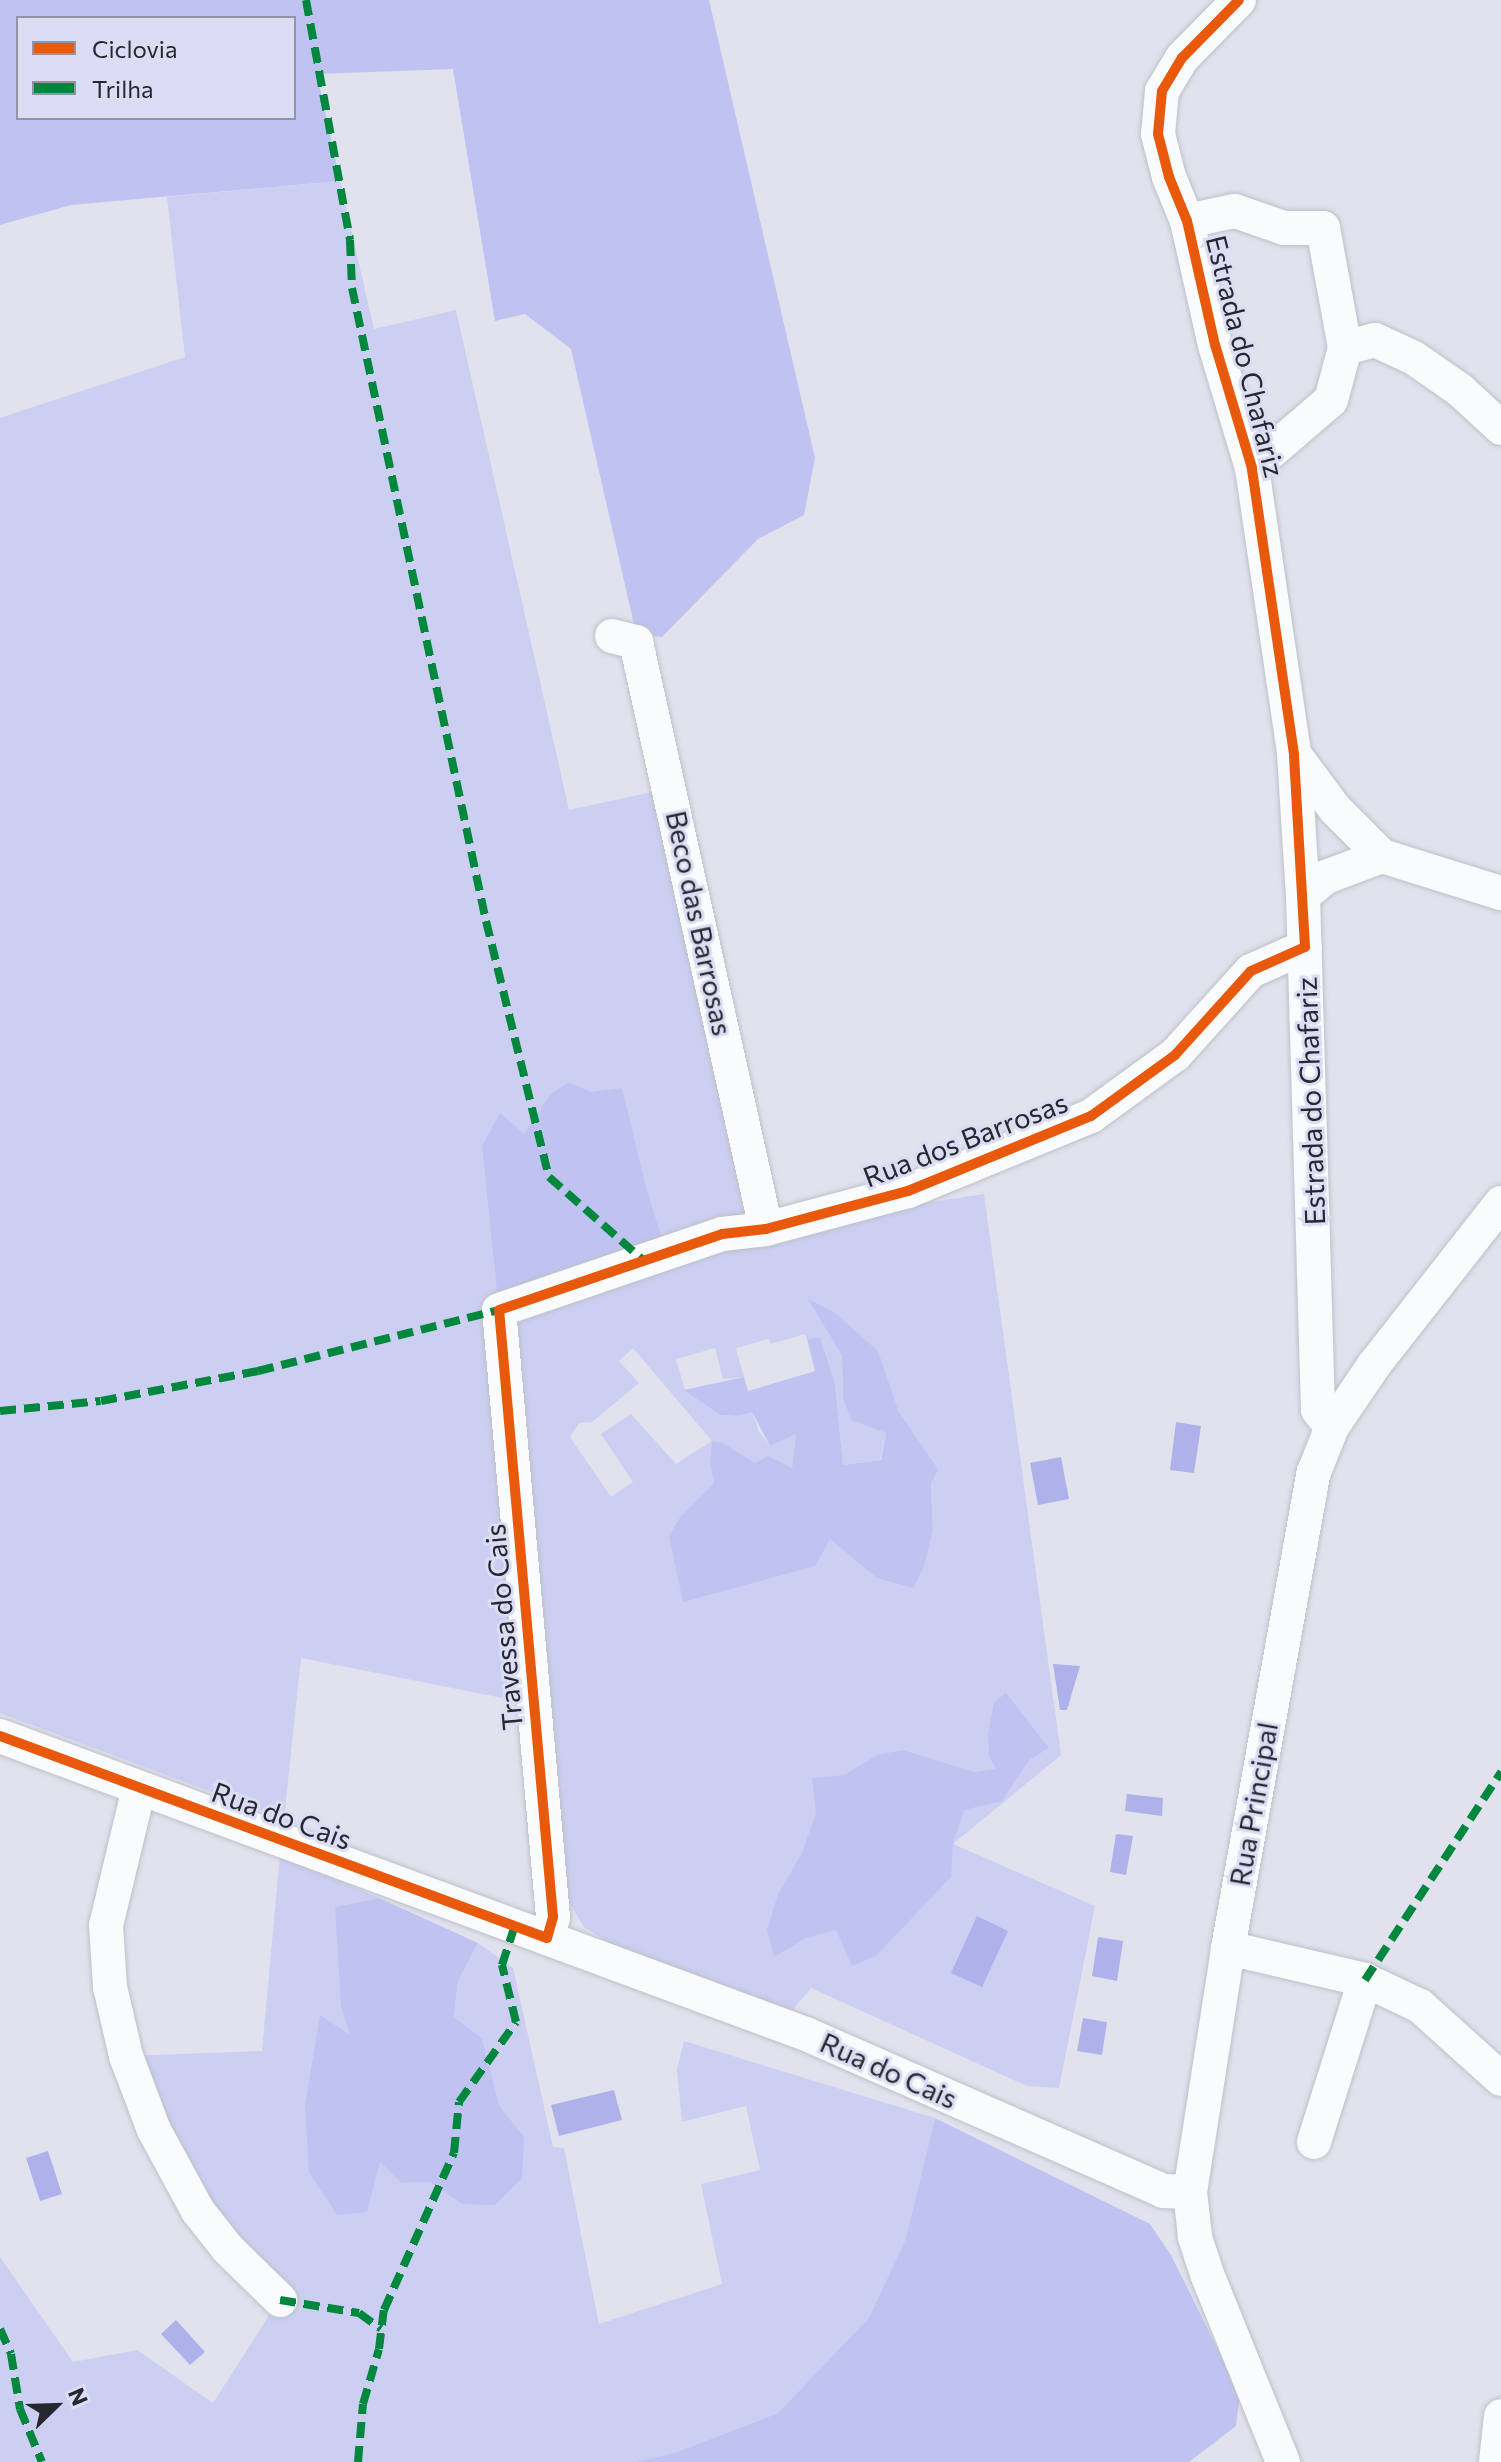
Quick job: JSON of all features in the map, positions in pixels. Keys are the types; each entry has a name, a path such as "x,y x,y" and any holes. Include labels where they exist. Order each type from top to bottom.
{"street":[{"name":"Estrada do Chafariz","path":"1239,0 1182,58 1162,91 1158,134 1187,221 1215,345 1252,468 1294,754 1305,947 1318,1410 1332,1427"},
{"path":"1187,221 1235,211 1284,228 1323,228 1345,348 1331,400 1252,468"},
{"path":"1345,348 1375,340 1414,358 1460,390 1501,428"},
{"name":"Beco das Barrosas","path":"612,636 636,642 766,1229"},
{"path":"1294,754 1335,809 1382,856 1501,893"},
{"path":"1303,896 1326,877 1382,856"},
{"name":"Rua dos Barrosas","path":"499,1310 722,1234 766,1229 908,1191 1091,1116 1175,1055 1251,971 1305,947"},
{"name":"Rua Principal","path":"1271,2458 1195,2236 1190,2192 1228,1948 1303,1520 1314,1472 1332,1427 1374,1365 1501,1203"},
{"name":"Travessa do Cais","path":"499,1310 553,1917 547,1938"},
{"name":"Rua do Cais","path":"0,1736 806,2034 1163,2191 1190,2192"},
{"path":"139,1788 106,1925 110,1987 126,2056 154,2130 198,2211 228,2249 280,2300"},
{"path":"1228,1948 1365,1980 1420,2006 1501,2079"},
{"path":"1314,2142 1365,1980"},
{"path":"1496,2462 1501,2416"}],"shaded area":[{"path":"0,0 709,0 815,458 804,515 758,539 662,637 636,633 571,349 525,314 495,321 453,69 317,74 340,181 71,205 0,225"},
{"path":"340,181 374,329 456,310 569,810 657,791 766,1227 984,1194 1061,1755 953,1844 1095,1906 1059,2088 1027,2086 811,1988 792,2011 618,1949 584,1927 565,1896 518,1701 301,1658 284,1819 0,1713 0,418 185,357 167,197","holes":["809,1300 898,1410 938,1469 931,1484 933,1530 845,1550 830,1539 681,1516 714,1483 755,1463 792,1469 796,1433 770,1446 759,1432 752,1411 737,1416 720,1415 685,1390 676,1359 715,1348 723,1379 744,1377 736,1348 768,1339 771,1344 805,1334 807,1339 820,1337 835,1383 843,1465 880,1460 886,1433 867,1424 843,1398 842,1356","633,1348 712,1441 676,1464 631,1414 601,1434 633,1482 611,1497 570,1437 579,1423 592,1422 639,1383 619,1361"]},
{"path":"568,1082 591,1092 622,1088 646,1187 666,1252 499,1310 482,1146 500,1113 524,1134 550,1095"},
{"path":"808,1299 834,1312 878,1351 898,1410 938,1469 931,1484 933,1530 924,1567 913,1588 877,1578 830,1539 815,1566 683,1602 669,1536 681,1516 714,1483 710,1463 712,1441 723,1443 755,1463 768,1456 792,1468 796,1434 770,1446 752,1412 737,1416 720,1415 684,1390 744,1377 748,1391 815,1371 807,1339 820,1337 835,1383 843,1465 881,1460 886,1433 851,1420 843,1398 842,1356"},
{"path":"1176,1422 1201,1426 1194,1473 1170,1470"},
{"path":"1061,1457 1069,1499 1038,1505 1030,1463"},
{"path":"1053,1664 1080,1666 1067,1710 1060,1710"},
{"path":"1006,1693 1049,1748 1029,1760 1002,1801 964,1810 953,1844 951,1877 876,1956 852,1966 836,1930 806,1938 774,1957 767,1930 778,1894 802,1853 816,1813 812,1778 844,1775 877,1755 903,1750 974,1772 996,1769 989,1755 988,1734 994,1702"},
{"path":"1127,1794 1163,1798 1162,1816 1125,1811"},
{"path":"1116,1834 1133,1836 1126,1875 1110,1872"},
{"path":"280,1855 379,1898 335,1907 350,2036 320,2016 315,2054 380,2161 401,2183 430,2182 462,2204 524,2137 499,2105 482,2038 454,2017 458,1981 478,1943 513,1968 553,2147 564,2148 599,2324 722,2284 701,2184 760,2170 746,2106 682,2122 677,2070 684,2041 935,2118 905,2241 870,2318 778,2413 677,2452 636,2462 0,2462 0,2257 73,2362 137,2350 213,2403 279,2300 228,2249 126,2056 262,2051"},
{"path":"379,1898 478,1943 458,1981 454,2017 482,2038 499,2105 524,2137 522,2178 495,2205 462,2204 430,2182 401,2183 380,2162 367,2212 337,2215 309,2172 305,2106 320,2015 350,2035 341,2007 335,1907"},
{"path":"977,1916 1008,1931 982,1987 951,1973"},
{"path":"1098,1937 1123,1941 1117,1981 1092,1976"},
{"path":"1083,2018 1107,2022 1102,2055 1077,2051"},
{"path":"614,2090 622,2120 559,2136 551,2105"},
{"path":"935,2118 1150,2224 1171,2255 1240,2394 1236,2426 1189,2462 636,2462 677,2452 778,2413 869,2318 905,2241"},
{"path":"48,2151 62,2194 40,2201 26,2158"},
{"path":"176,2320 205,2352 190,2365 161,2334"}],"marked path":[{"path":"306,0 350,240 352,288 486,921 549,1177 643,1260"},
{"path":"0,1411 101,1401 258,1371 499,1310"},
{"path":"1365,1980 1501,1772"},
{"path":"358,2462 363,2404 379,2349 384,2310 454,2153 459,2102 516,2022 502,1965 514,1927"},
{"path":"280,2300 359,2313 381,2329"},
{"path":"0,2329 11,2354 20,2409 42,2462"}],"cycle path":[{"path":"0,1736 547,1938 553,1917 499,1310 722,1234 766,1229 908,1191 1091,1116 1175,1055 1251,971 1305,947 1294,754 1252,468 1215,345 1187,221 1169,177 1158,134 1162,91 1182,58 1239,0"}]}
